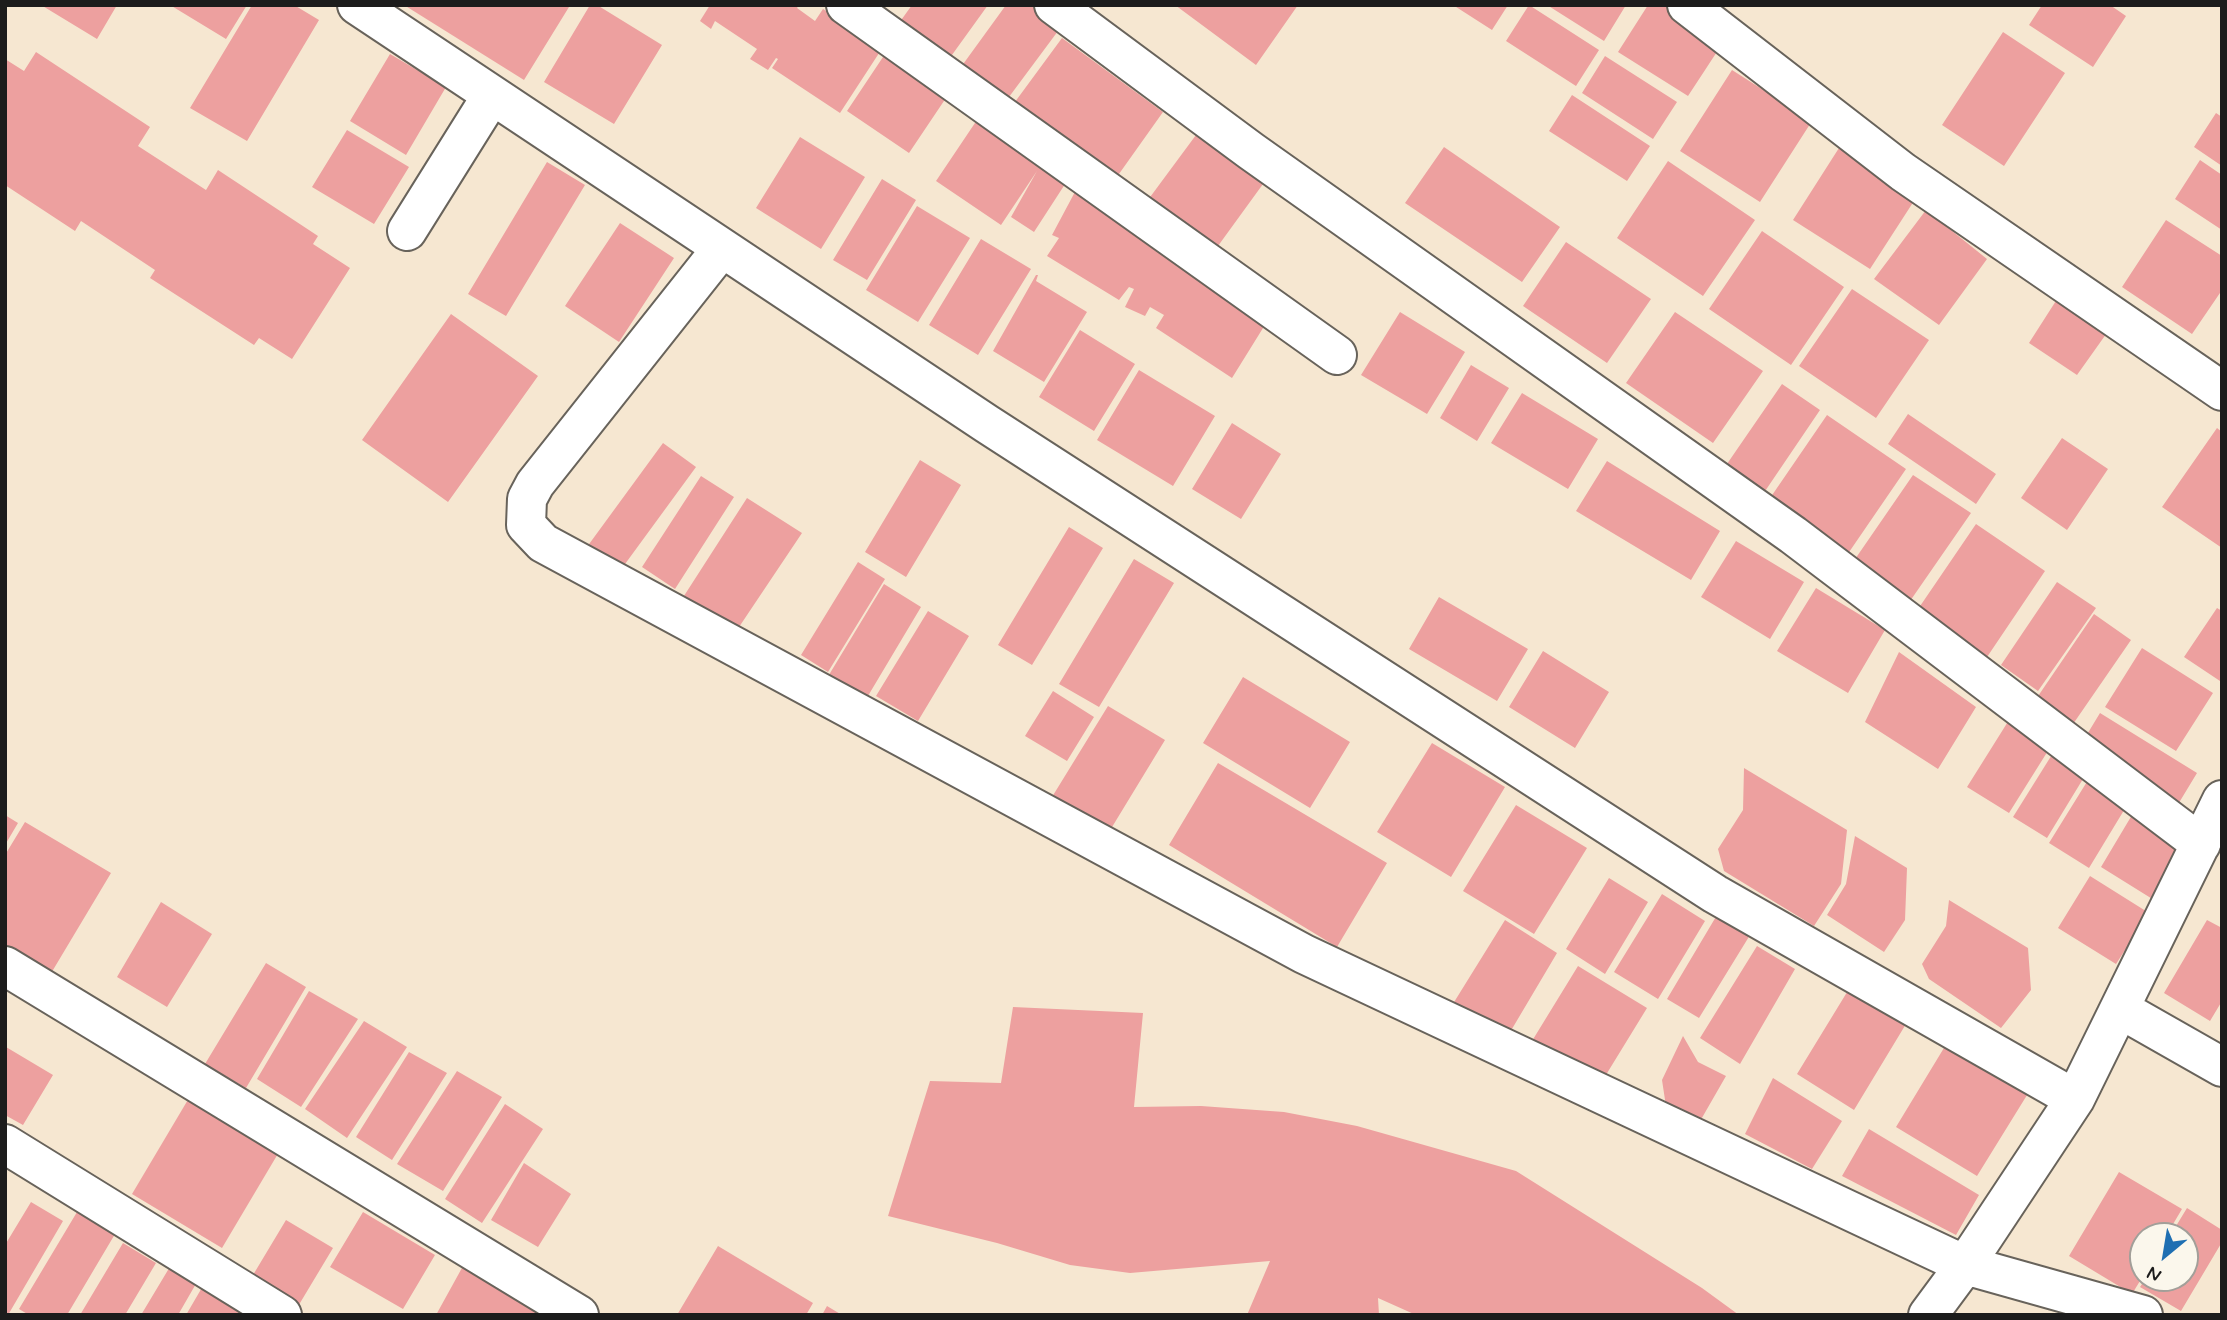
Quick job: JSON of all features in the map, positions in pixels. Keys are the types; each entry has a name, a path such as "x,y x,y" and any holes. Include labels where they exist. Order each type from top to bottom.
{"street":[{"path":"357,5 987,424 1715,894 2076,1099"},
{"path":"846,5 1337,355"},
{"path":"1054,5 1262,159 1793,535 2201,844"},
{"path":"1687,5 1903,172 2222,391"},
{"path":"407,231 492,95"},
{"path":"722,247 535,484 527,499 526,525 543,543 1304,954 1965,1265 2143,1315"},
{"path":"1928,1315 1965,1265 2076,1099 2222,800"},
{"path":"5,966 579,1315"},
{"path":"2120,1009 2222,1068"},
{"path":"5,1144 282,1315"}],"building":[{"path":"41,5 117,5 97,39"},
{"path":"170,5 247,5 226,39"},
{"path":"252,5 294,5 319,20 247,141 190,108"},
{"path":"404,5 566,5 569,7 524,80"},
{"path":"590,5 597,5 662,45 614,124 544,82"},
{"path":"710,5 799,5 797,8 815,21 823,9 883,47 840,113 772,68 778,59 776,58 768,70 750,59 757,49 715,21 711,29 700,21"},
{"path":"912,5 988,5 944,66 894,30"},
{"path":"1006,5 1030,5 1061,27 1006,101 961,67"},
{"path":"1175,5 1298,5 1256,65"},
{"path":"1453,5 1508,5 1492,30"},
{"path":"1529,5 1599,50 1576,86 1506,41"},
{"path":"1547,5 1626,5 1604,41"},
{"path":"1648,5 1675,5 1726,38 1688,96 1618,52"},
{"path":"2042,5 2110,5 2126,16 2093,67 2029,25"},
{"path":"2003,32 2065,73 2004,166 1942,125"},
{"path":"1062,38 1163,112 1114,181 1012,106"},
{"path":"887,51 950,92 909,153 847,111"},
{"path":"36,52 150,127 138,146 206,190 218,170 318,236 313,244 350,268 292,359 259,338 254,345 150,278 155,270 81,221 75,231 5,185 5,59 24,71"},
{"path":"390,54 446,87 406,155 350,121"},
{"path":"1605,56 1677,102 1653,139 1582,93"},
{"path":"1732,70 1812,121 1760,202 1680,151"},
{"path":"1572,95 1650,146 1627,181 1549,131"},
{"path":"2216,113 2222,117 2222,166 2194,147"},
{"path":"977,120 1069,178 1034,232 1011,217 1037,171 1001,225 936,181"},
{"path":"347,130 409,167 374,224 312,187"},
{"path":"1196,135 1263,184 1210,257 1142,208"},
{"path":"800,137 865,177 821,249 756,208"},
{"path":"1846,137 1923,187 1870,269 1793,220"},
{"path":"1444,147 1560,227 1522,282 1405,203"},
{"path":"2200,160 2222,175 2222,230 2175,199"},
{"path":"1668,161 1755,220 1703,296 1617,238"},
{"path":"547,162 585,185 506,316 468,294"},
{"path":"882,179 916,200 867,280 833,260"},
{"path":"1076,190 1268,320 1232,378 1156,328 1164,315 1150,307 1145,316 1125,307 1134,289 1129,287 1119,300 1047,256 1059,238 1052,235"},
{"path":"917,206 970,238 918,322 866,290"},
{"path":"1926,210 1987,259 1939,325 1874,279"},
{"path":"2166,220 2222,256 2222,290 2192,334 2122,287"},
{"path":"620,223 674,258 619,342 565,306"},
{"path":"1762,231 1844,287 1791,365 1709,309"},
{"path":"981,239 1031,269 978,355 929,325"},
{"path":"1566,242 1651,299 1607,363 1523,306"},
{"path":"1036,275 1036,281 1087,312 1044,382 993,351"},
{"path":"1852,289 1929,340 1876,418 1799,366"},
{"path":"2061,293 2109,330 2077,375 2029,343"},
{"path":"1400,312 1465,352 1427,414 1361,375"},
{"path":"1675,312 1763,371 1713,443 1626,383"},
{"path":"451,314 538,376 448,502 362,440"},
{"path":"1080,330 1135,364 1094,431 1039,397"},
{"path":"1471,365 1509,388 1477,441 1440,418"},
{"path":"1139,370 1215,416 1173,486 1097,440"},
{"path":"1782,384 1820,410 1757,503 1718,477"},
{"path":"1522,393 1598,439 1568,489 1491,443"},
{"path":"1908,414 1996,474 1976,504 1888,444"},
{"path":"1827,415 1906,469 1845,558 1766,504"},
{"path":"1232,423 1281,454 1241,519 1192,489"},
{"path":"2217,428 2222,432 2222,548 2162,507"},
{"path":"2062,438 2108,469 2067,530 2021,498"},
{"path":"663,443 696,467 617,575 584,551"},
{"path":"920,460 961,485 906,577 865,552"},
{"path":"1607,461 1720,531 1691,580 1576,511"},
{"path":"1913,475 1971,513 1908,604 1851,565"},
{"path":"701,476 734,497 675,589 642,567"},
{"path":"747,498 802,533 735,633 682,599"},
{"path":"1976,524 2045,571 1983,663 1914,615"},
{"path":"1069,527 1103,548 1032,665 998,645"},
{"path":"1736,541 1804,582 1770,639 1701,597"},
{"path":"1134,559 1174,583 1099,707 1059,684"},
{"path":"858,562 885,579 828,672 801,655"},
{"path":"2057,582 2096,608 2038,691 2001,665"},
{"path":"884,584 921,607 859,711 821,688"},
{"path":"1816,588 1885,630 1848,693 1777,651"},
{"path":"1439,597 1528,649 1497,701 1409,649"},
{"path":"2217,608 2222,611 2220,681 2184,657"},
{"path":"928,611 969,636 918,721 876,696"},
{"path":"2094,614 2131,640 2071,727 2034,702"},
{"path":"2142,648 2213,693 2176,751 2105,707"},
{"path":"1543,651 1609,692 1575,748 1509,707"},
{"path":"1899,652 1976,707 1938,769 1865,722"},
{"path":"1243,677 1350,742 1310,808 1203,743"},
{"path":"1053,691 1094,717 1067,761 1025,736"},
{"path":"1108,706 1165,740 1109,832 1052,797"},
{"path":"2100,713 2197,773 2177,806 2080,746"},
{"path":"2009,720 2051,746 2009,813 1967,787"},
{"path":"1432,743 1505,787 1451,877 1377,832"},
{"path":"2053,753 2086,774 2047,838 2013,817"},
{"path":"1218,763 1387,863 1337,947 1169,845"},
{"path":"1744,768 1847,830 1841,884 1814,926 1724,871 1718,849 1743,810"},
{"path":"2093,772 2132,797 2089,868 2049,843"},
{"path":"1516,805 1587,848 1534,934 1463,891"},
{"path":"2135,810 2189,843 2154,900 2101,867"},
{"path":"5,815 18,823 5,845"},
{"path":"25,822 111,873 50,975 5,948 5,855"},
{"path":"1855,836 1907,868 1905,920 1884,952 1827,915 1846,884"},
{"path":"2090,876 2149,913 2116,964 2058,928"},
{"path":"1609,878 1648,902 1605,974 1566,949"},
{"path":"1662,894 1705,921 1658,999 1614,972"},
{"path":"1949,900 2028,948 2031,990 2001,1028 1929,979 1922,964 1946,926"},
{"path":"161,902 212,934 167,1007 117,977"},
{"path":"1717,915 1750,935 1699,1018 1667,999"},
{"path":"1505,920 1557,953 1506,1039 1451,1007"},
{"path":"2207,920 2222,928 2222,1001 2210,1021 2164,993"},
{"path":"1757,946 1795,969 1740,1064 1700,1038"},
{"path":"266,963 306,987 246,1088 205,1064"},
{"path":"1578,966 1647,1008 1601,1083 1532,1041"},
{"path":"1852,984 1909,1019 1854,1110 1797,1074"},
{"path":"309,991 358,1019 301,1107 257,1079"},
{"path":"1013,1007 1143,1013 1134,1107 1201,1106 1284,1112 1357,1126 1516,1171 1702,1288 1739,1315 1416,1315 1378,1298 1379,1315 1247,1315 1270,1261 1130,1273 1070,1265 997,1243 888,1216 930,1081 1001,1083"},
{"path":"364,1021 407,1047 347,1138 305,1109"},
{"path":"1683,1036 1698,1062 1726,1076 1699,1123 1667,1113 1662,1080"},
{"path":"1950,1038 2032,1087 1977,1176 1896,1127"},
{"path":"6,1047 53,1075 23,1125 5,1115"},
{"path":"409,1052 447,1073 392,1160 356,1137"},
{"path":"457,1071 502,1097 443,1191 397,1164"},
{"path":"1773,1078 1842,1121 1812,1169 1745,1134"},
{"path":"189,1098 279,1152 222,1248 132,1194"},
{"path":"505,1104 543,1129 482,1223 445,1199"},
{"path":"1869,1129 1979,1195 1956,1235 1842,1176"},
{"path":"524,1163 571,1194 538,1247 491,1220"},
{"path":"2119,1172 2182,1209 2174,1222 2129,1222 2129,1292 2133,1292 2132,1294 2069,1256"},
{"path":"31,1202 63,1221 8,1315 5,1315 5,1245"},
{"path":"80,1207 118,1229 67,1315 29,1315 19,1309"},
{"path":"2187,1208 2222,1230 2222,1242 2199,1281 2199,1222 2178,1222"},
{"path":"363,1212 435,1255 403,1309 330,1267"},
{"path":"286,1220 333,1248 297,1308 250,1280"},
{"path":"123,1243 156,1263 125,1315 80,1315"},
{"path":"718,1246 813,1303 806,1315 677,1315"},
{"path":"468,1257 544,1315 436,1315"},
{"path":"171,1265 197,1282 178,1315 141,1315"},
{"path":"207,1279 263,1315 186,1315"},
{"path":"2149,1292 2192,1292 2181,1311"},
{"path":"827,1306 842,1315 822,1315"}]}
